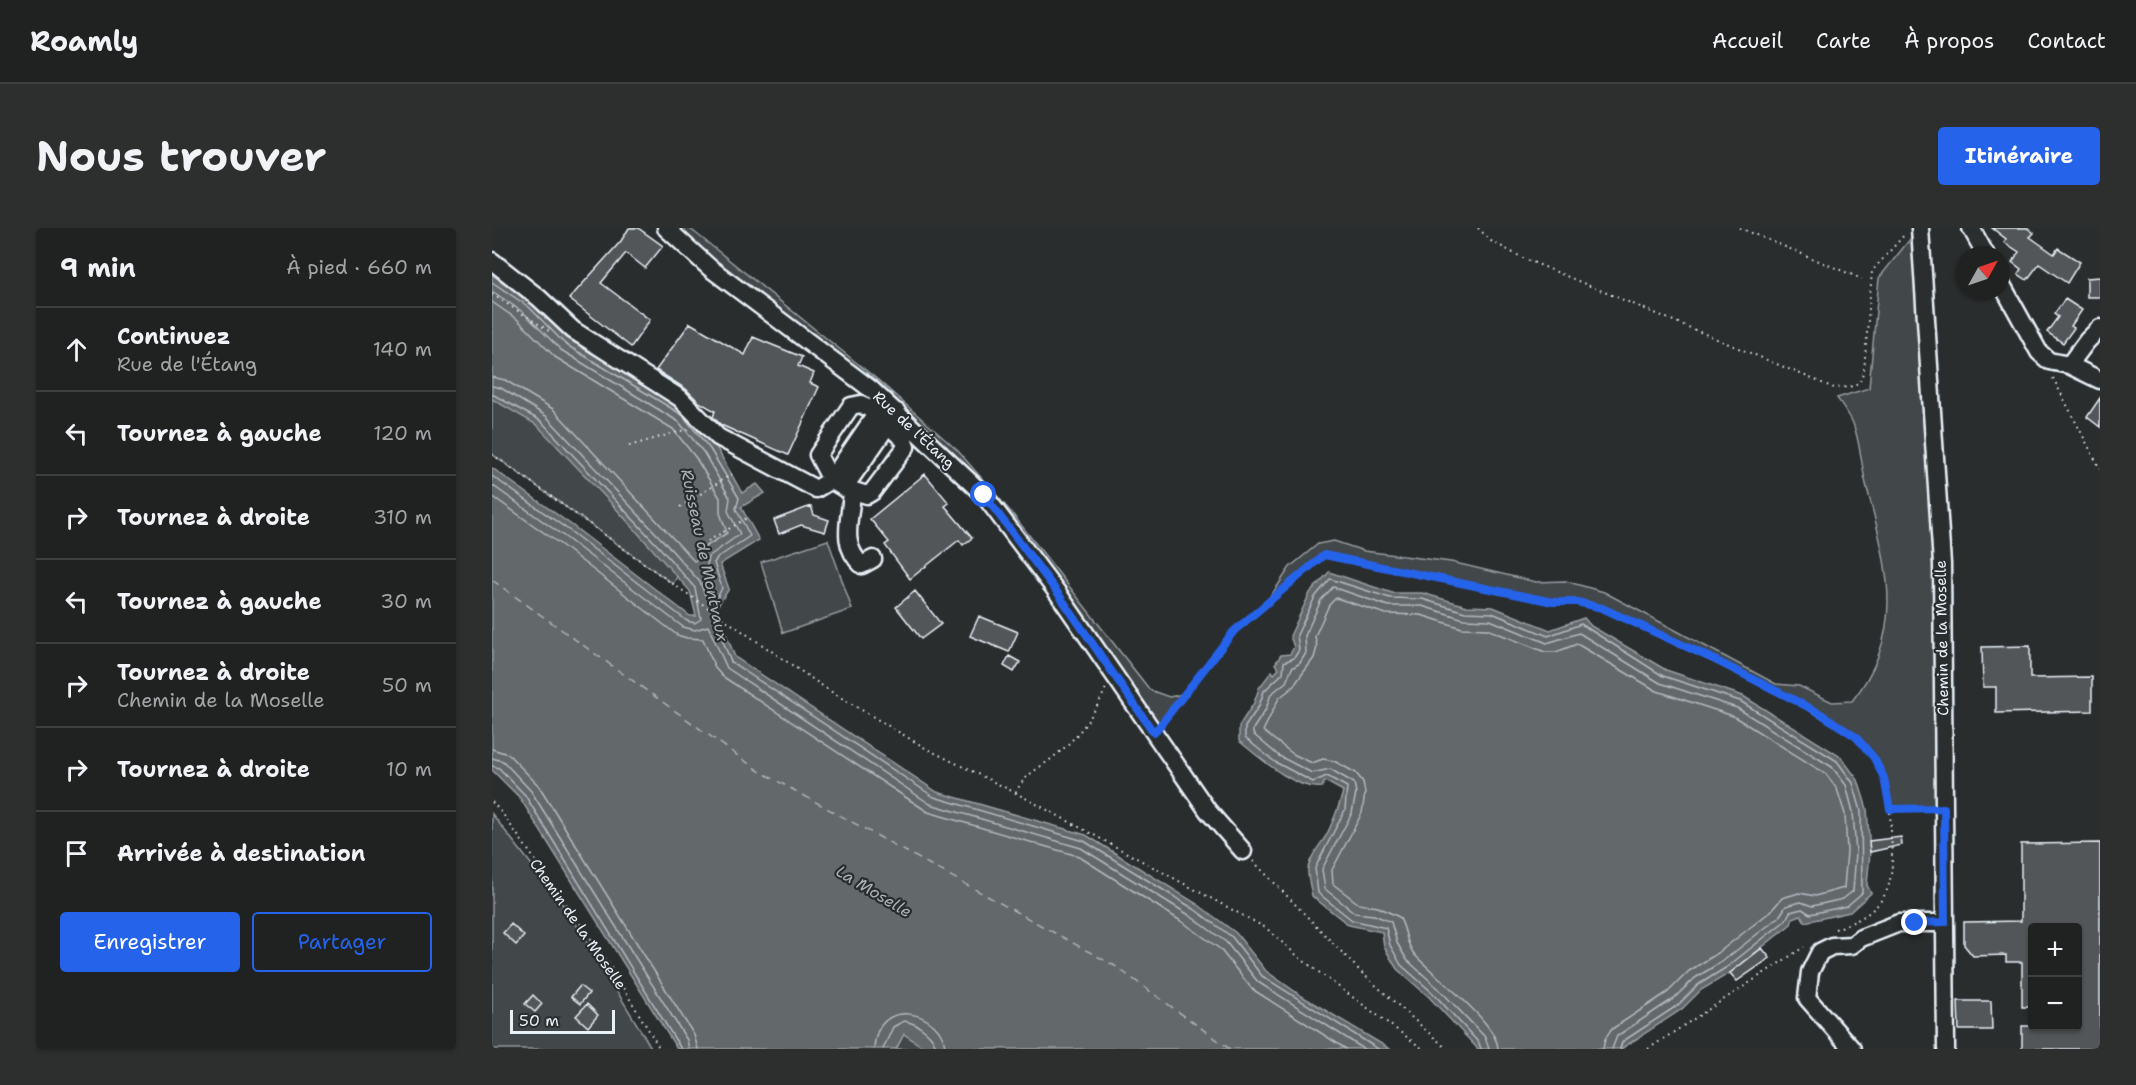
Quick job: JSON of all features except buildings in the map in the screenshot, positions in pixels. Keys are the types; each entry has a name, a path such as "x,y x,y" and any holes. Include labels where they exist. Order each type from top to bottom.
{"street":[{"name":"Rue de l'Étang","path":"666,228 710,268 984,495 1057,592 1208,811 1243,851"},
{"path":"1971,228 1981,246"},
{"name":"Chemin de la Moselle","path":"1914,229 1942,564 1946,1049"},
{"path":"492,261 539,298 573,330 680,398 718,437 816,489 842,486 867,495 872,492 906,447 887,413 861,404 851,406 818,454 842,486 846,537 853,557 862,565 873,559"},
{"path":"2010,299 2039,352 2049,361 2069,365 2100,380"},
{"path":"2069,365 2087,340 2100,328"},
{"path":"842,486 887,413"},
{"path":"1852,1049 1808,998 1810,972 1820,952 1832,946 1852,945 1861,938 1899,923 1945,922"}],"path":[{"path":"1478,228 1491,241 1523,258 1834,388 1850,387 1860,382 1864,370 1872,271 1914,229"},
{"path":"1740,228 1862,279"},
{"path":"2049,361 2051,374 2100,469"},
{"path":"629,446 689,428"},
{"path":"492,454 739,630 830,691 927,749 1016,793 1266,928 1301,959 1423,1049"},
{"path":"680,507 732,474"},
{"path":"708,541 747,518"},
{"path":"1154,733 1234,631 1324,555 1553,602 1577,602 1602,608 1792,699 1856,737 1874,758 1884,778 1890,809 1892,864 1887,895 1880,905 1856,922 1833,930"},
{"path":"1016,793 1019,784 1054,757 1083,730 1112,673"},
{"name":"Chemin de la Moselle","path":"492,802 598,950 660,1049"},
{"path":"1890,809 1944,808"},
{"path":"1243,851 1363,974 1446,1049"},
{"path":"1648,1049 1806,946"}],"shaded area":[{"path":"666,228 689,228 878,380 958,451 1011,512 1150,690 1169,697 1184,694 1154,733 984,495 897,412"},
{"path":"1919,228 1942,564 1944,808 1890,809 1884,778 1874,758 1856,737 1792,699 1602,608 1577,602 1553,602 1325,555 1265,605 1290,567 1318,544 1334,541 1364,551 1451,562 1536,582 1565,581 1604,592 1776,684 1799,686 1832,702 1852,701 1870,675 1881,648 1887,622 1888,596 1880,541 1857,436 1852,421 1837,398 1869,388 1879,278"},
{"path":"492,363 679,573 673,584 492,454"},
{"path":"828,540 852,609 783,633 761,562"},
{"path":"492,814 570,914 652,1049 492,1049"},
{"path":"904,1034 926,1049 896,1049"}],"water":[{"path":"492,275 533,303 568,339 688,412 715,445 742,493 757,484 765,493 741,507 759,540 720,564 729,589 716,608 735,657 937,792 1086,835 1197,904 1236,933 1266,971 1300,995 1390,1049 926,1049 904,1034 896,1049 677,1049 520,798 492,770 492,468 573,526 690,616 696,616 690,591 611,503 537,425 492,399"},
{"path":"1329,572 1392,593 1422,593 1467,606 1493,607 1550,630 1584,618 1591,626 1666,670 1743,696 1841,757 1858,780 1867,809 1870,852 1867,885 1871,893 1850,912 1805,922 1801,915 1793,918 1791,924 1730,973 1701,990 1682,1009 1621,1049 1478,1049 1429,997 1397,969 1384,947 1382,932 1349,925 1312,896 1308,875 1309,864 1329,829 1343,791 1325,781 1322,787 1301,784 1278,772 1239,741 1239,726 1254,703 1259,688 1272,671 1274,674 1279,669 1275,664 1281,655 1290,654 1294,647 1290,636 1310,593"}],"ferry route":[{"path":"492,580 759,771 1115,966 1230,1049"}],"route":[{"path":"984,495 1057,592 1154,733 1234,631 1324,555 1553,602 1577,602 1602,608 1711,658 1818,712 1856,737 1874,758 1884,778 1890,809 1944,808 1945,922 1915,923"}],"water label":[{"name":"Ruisseau de Montvaux","path":"705,555"},
{"name":"La Moselle","path":"874,891"}]}
